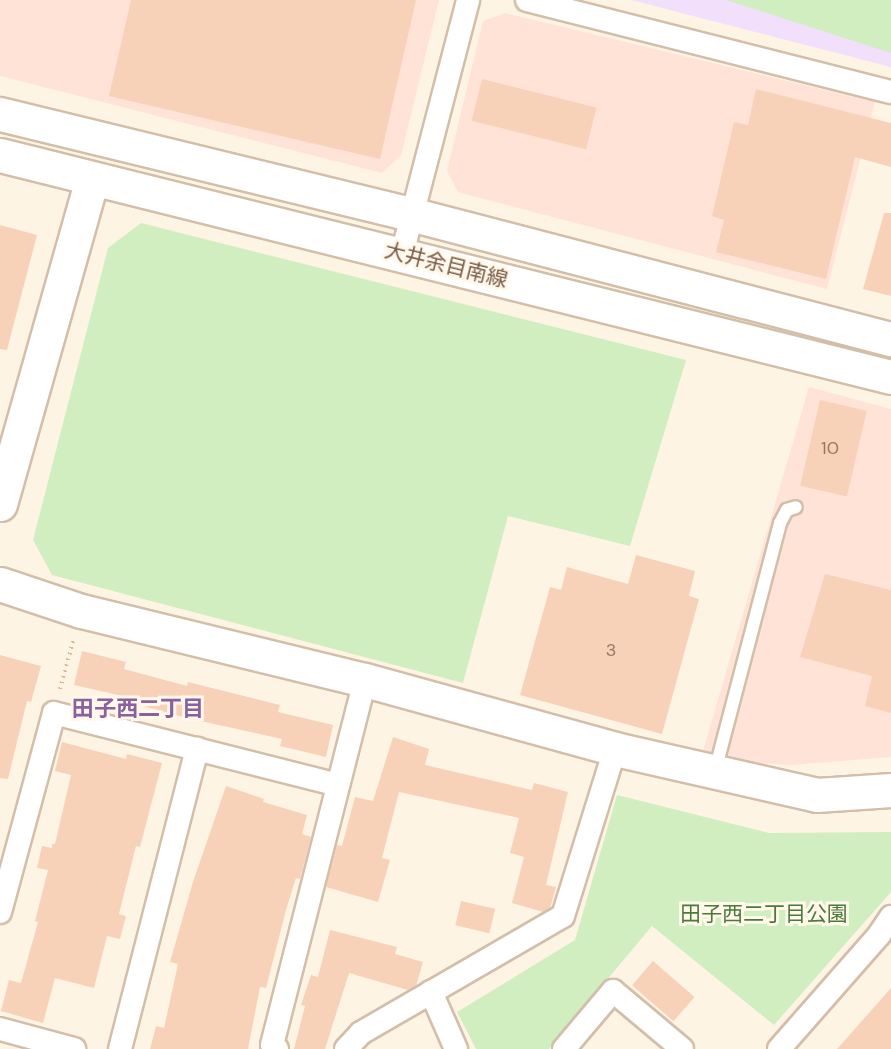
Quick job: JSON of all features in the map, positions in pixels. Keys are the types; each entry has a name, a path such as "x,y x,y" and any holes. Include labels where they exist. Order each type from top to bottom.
{"street":[{"path":"402,254 414,215 468,0"},
{"path":"527,0 891,92"},
{"path":"0,114 414,215 891,339"},
{"name":"大井余目南線","path":"0,155 891,377"},
{"path":"0,504 92,179"},
{"path":"0,584 81,610 365,680 615,749 714,772 817,795 891,790"},
{"path":"277,1049 272,1045 365,680"},
{"path":"0,912 54,713 338,785"},
{"path":"120,1049 197,749"},
{"path":"346,1049 361,1033 563,916 615,749"},
{"path":"779,1049 887,932"},
{"path":"431,992 456,1049"},
{"path":"564,1049 613,992 682,1049"},
{"path":"0,1029 74,1049"}],"lane":[{"path":"714,772 780,524 787,510 796,507"}],"path":[{"path":"54,713 81,610"}],"shaded area":[{"path":"0,0 439,0 401,155 382,173 0,76"},
{"path":"631,0 891,0 891,67"},
{"path":"505,13 875,102 827,289 458,192 447,171 483,21"},
{"path":"809,387 891,409 891,757 791,765 756,763 703,751"}],"green space":[{"path":"726,0 891,0 891,53"},
{"path":"141,223 686,360 630,546 508,516 463,683 52,575 33,540 108,248"},
{"name":"田子西二丁目公園","path":"617,795 769,833 891,832 891,892 774,1025 652,926 549,1049 476,1049 457,1012 575,940"}],"building":[{"path":"131,0 416,0 380,159 109,96"},
{"path":"482,79 596,108 586,149 472,121"},
{"path":"756,89 891,123 891,167 855,157 826,279 716,252 724,220 712,216 734,122 748,125"},
{"path":"884,213 891,213 891,296 863,289"},
{"path":"0,225 37,235 7,350 0,349"},
{"path":"820,400 867,411 847,497 800,486"},
{"path":"636,555 695,571 689,596 699,599 662,734 520,695 550,587 561,590 567,567 628,584"},
{"path":"825,574 891,590 891,713 865,706 872,676 800,657"},
{"path":"82,651 126,662 124,669 187,686 188,682 280,705 278,712 333,725 326,757 280,746 282,739 183,717 126,701 127,697 74,685"},
{"path":"0,655 41,666 31,702 27,701 8,779 0,778"},
{"path":"393,737 429,749 425,765 532,790 534,783 568,792 546,885 556,887 550,908 543,912 512,903 524,857 510,853 519,818 399,792 382,858 390,860 378,902 326,887 337,845 342,846 355,797 373,801"},
{"path":"62,742 126,759 127,754 162,763 140,847 136,846 119,914 126,916 120,939 107,936 94,988 55,978 43,1023 1,1011 9,980 21,983 38,922 35,921 48,870 37,868 42,846 52,848 52,844 55,844 71,775 55,771"},
{"path":"226,786 264,799 263,802 307,815 302,834 311,837 300,879 296,878 286,910 266,988 260,987 248,1049 150,1049 156,1026 164,1028 178,964 170,962 193,882"},
{"path":"461,901 495,909 489,933 455,925"},
{"path":"330,930 397,947 395,954 423,962 416,986 408,990 349,973 325,1049 294,1049 305,1006 301,1005 311,975 318,977"},
{"path":"653,961 695,997 674,1021 632,985"},
{"path":"891,988 891,1049 837,1049"}],"district":[{"name":"田子西二丁目","path":"138,709"}]}
